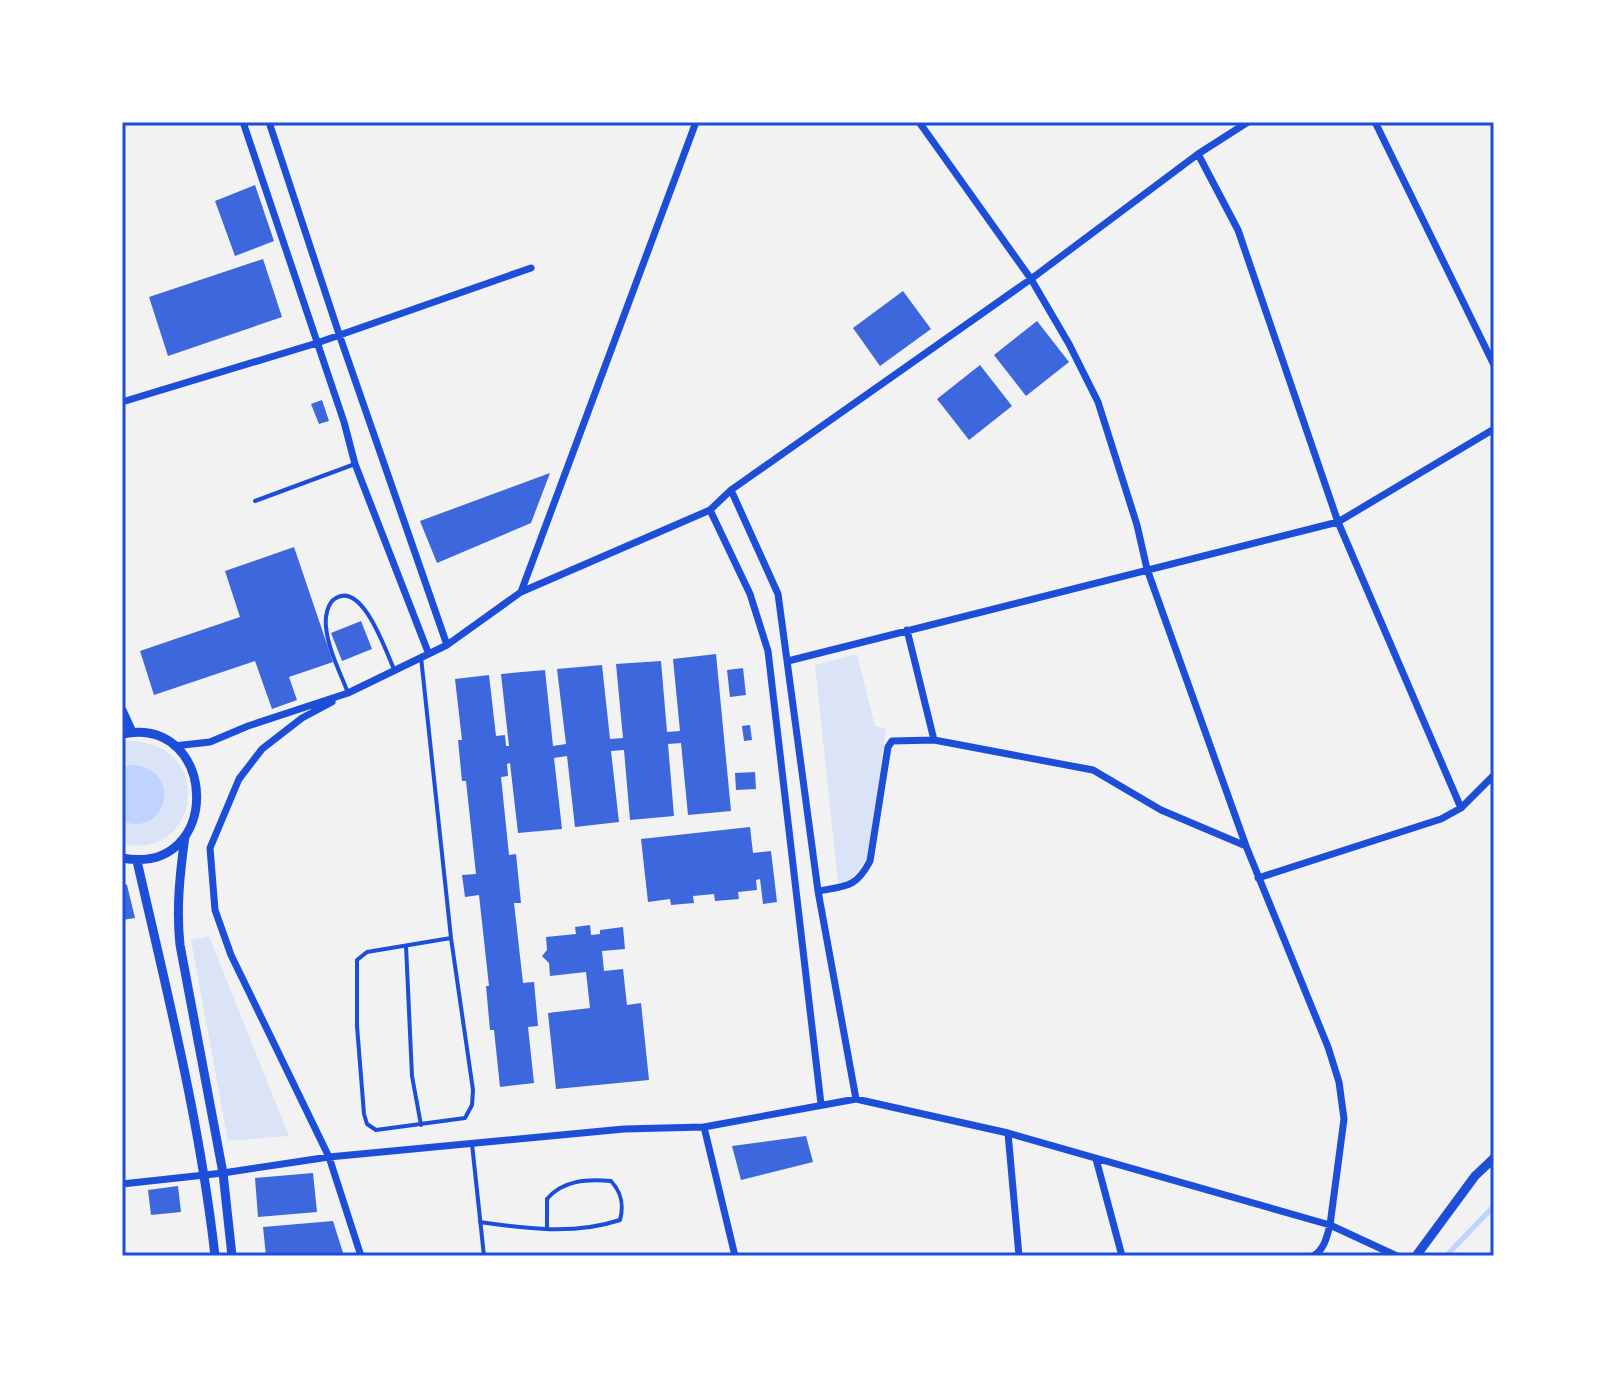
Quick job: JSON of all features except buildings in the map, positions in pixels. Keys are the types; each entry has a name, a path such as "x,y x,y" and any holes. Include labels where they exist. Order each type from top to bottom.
{"street":[{"path":"243,122 355,464 424,654"},
{"path":"269,122 447,645"},
{"path":"521,592 696,122"},
{"path":"919,122 1031,279 1098,402 1137,525 1147,569 1258,878 1328,1047 1339,1082 1344,1119 1330,1225 1319,1253 1313,1256"},
{"path":"361,1256 329,1157 231,955 215,910 210,848 239,779 262,749 302,718 447,645 521,592 710,510 731,490 1031,279 1198,154 1248,122"},
{"path":"1375,122 1494,365"},
{"path":"1198,154 1243,243 1338,522 1461,808"},
{"path":"122,402 317,343 531,268"},
{"path":"788,661 1338,522 1494,429"},
{"path":"731,490 778,594 818,891 856,1099"},
{"path":"710,510 750,594 768,651 821,1104"},
{"path":"907,630 934,740"},
{"path":"174,746 210,742 348,693"},
{"path":"122,710 127,733 154,735 174,746 188,760 196,778 199,798 195,818 185,836 172,849 137,861 122,858"},
{"path":"818,891 853,885 870,861 888,747 892,741 934,740 1093,770 1161,810 1246,846"},
{"path":"1258,878 1429,823 1461,808 1494,775"},
{"path":"185,836 177,917 180,945 223,1173 232,1256"},
{"path":"137,861 206,1174 215,1256"},
{"path":"122,1184 329,1157 624,1129 704,1127 856,1099 1008,1133 1330,1225 1397,1256"},
{"path":"704,1127 735,1256"},
{"path":"1008,1133 1019,1256"},
{"path":"1416,1256 1475,1176 1494,1158"},
{"path":"1096,1159 1122,1256"}],"lane":[{"path":"255,501 355,464"},
{"path":"348,693 325,625 328,606 333,600 342,596 355,599 370,616 394,669"},
{"path":"424,654 451,938 473,1090 472,1105 465,1118 376,1130 367,1124 364,1114 357,1026 357,960 367,952 451,938"},
{"path":"406,946 412,1076 421,1125"},
{"path":"472,1144 484,1256"},
{"path":"480,1222 529,1229 547,1229 603,1225 620,1220 623,1207 618,1188 611,1181 589,1179 556,1188 547,1199 547,1229"}],"shaded area":[{"path":"857,654 875,726 886,729 868,857 850,881 838,883 815,665"},
{"path":"127,741 156,746 175,759 186,778 188,799 182,819 169,835 149,845 122,844 122,743"},
{"path":"209,936 289,1136 228,1141 191,940"}],"water":[{"path":"131,765 148,769 158,777 164,788 164,800 159,812 150,820 138,824 122,821 122,768"}],"waterway":[{"path":"1446,1256 1494,1206"}]}
